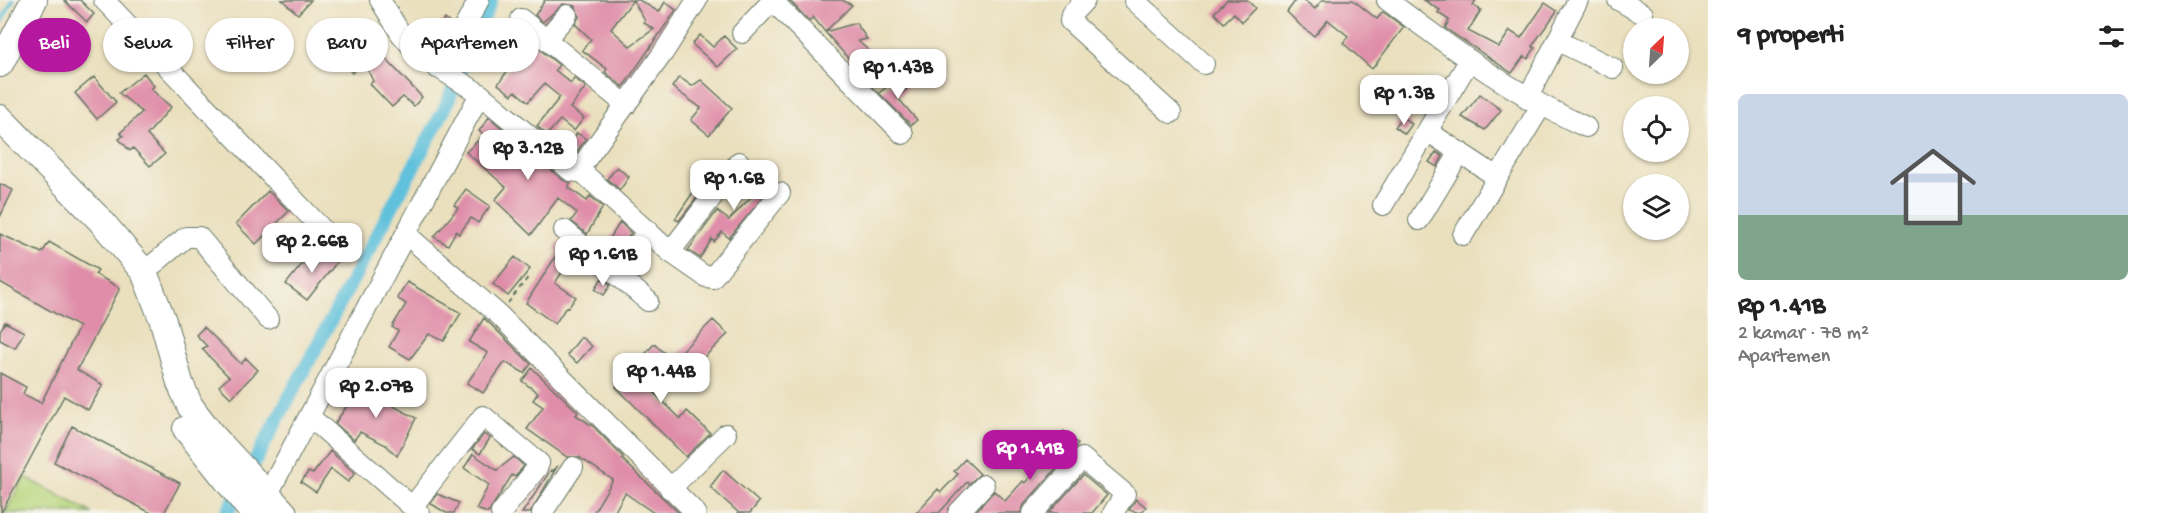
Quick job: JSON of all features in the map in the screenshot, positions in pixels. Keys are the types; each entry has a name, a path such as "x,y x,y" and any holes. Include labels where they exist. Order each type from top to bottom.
{"main road":[{"path":"0,64 34,0"},
{"path":"0,118 101,221 144,272 163,321 180,383 190,406 210,434 228,469"},
{"path":"0,139 124,264 141,299 171,402 185,427 228,469 258,503 284,513"}],"street":[{"path":"104,0 323,230"},
{"path":"380,0 400,32"},
{"path":"469,18 479,0"},
{"path":"742,33 772,0 903,134"},
{"path":"1085,0 1071,15 1070,21 1171,113"},
{"path":"1134,0 1204,64"},
{"path":"1387,0 1469,61 1534,102 1586,127"},
{"path":"1463,235 1497,177 1534,102 1558,41 1578,0"},
{"path":"1618,0 1643,14"},
{"path":"580,171 626,105 690,3"},
{"path":"547,38 567,15"},
{"path":"539,32 626,105"},
{"path":"1558,41 1613,68"},
{"path":"1383,205 1469,61"},
{"path":"443,72 476,92 572,171 580,171 670,252 706,277 712,278 780,193"},
{"path":"258,503 309,416 407,235 476,92"},
{"path":"1427,131 1497,177"},
{"path":"1419,220 1460,152"},
{"path":"670,252 739,162"},
{"path":"564,230 648,301"},
{"path":"617,275 648,230"},
{"path":"407,235 499,315 696,513"},
{"path":"144,272 186,237 199,237 268,319"},
{"path":"309,416 416,510 483,416 537,459 538,463 537,468 501,513"},
{"path":"670,489 726,434"},
{"path":"1033,513 1082,458 1125,494 1113,513"},
{"path":"542,513 573,467"},
{"path":"958,513 984,485"}],"path":[{"path":"499,315 530,275"}],"green space":[{"path":"25,477 92,513 5,513"}],"building":[{"path":"64,0 80,0 94,14 90,18 83,18"},
{"path":"282,0 311,0 298,14"},
{"path":"545,0 633,0 639,0 659,12 665,2 676,10 623,87 605,72 607,69 582,50 591,39 575,24 579,17 575,6 563,4 543,22 535,15","holes":["633,0 644,23 654,29 630,46 611,29"]},
{"path":"789,0 842,0 852,5 825,32 813,17 809,21"},
{"path":"1227,0 1247,0 1255,8 1242,22 1234,13 1224,23 1214,13"},
{"path":"1296,0 1304,0 1315,9 1322,0 1353,0 1377,19 1383,12 1404,27 1372,69 1343,43 1348,36 1328,20 1314,36 1300,25 1287,12"},
{"path":"1424,0 1476,0 1473,5 1481,10 1468,31 1499,47 1510,31 1521,38 1545,3 1557,11 1532,46 1535,48 1528,59 1524,56 1512,73 1445,28 1449,20 1438,13 1440,10"},
{"path":"856,23 867,39 858,41 885,65 869,82 825,32"},
{"path":"700,35 713,47 724,36 737,49 718,67 692,44"},
{"path":"539,49 559,65 555,70 571,83 574,78 586,87 570,108 584,118 574,131 560,120 547,135 537,126 560,97 544,84 528,102 515,91 512,95 498,84 507,72 539,72"},
{"path":"388,61 422,97 414,106 403,97 392,107 370,84 373,81 369,72 388,72"},
{"path":"144,73 154,86 151,89 171,107 147,135 165,154 150,166 133,148 130,151 119,139 123,136 120,133 142,112 119,93"},
{"path":"94,77 116,102 97,119 75,93"},
{"path":"679,77 692,86 701,80 732,108 709,135 691,120 701,108 672,87"},
{"path":"898,78 907,89 897,97 917,120 911,125 879,93"},
{"path":"1480,94 1501,110 1485,130 1462,117"},
{"path":"489,117 563,180 571,183 568,187 587,201 590,196 603,207 587,234 571,221 577,213 558,198 531,235 495,200 506,187 466,152 484,135 479,131"},
{"path":"1402,117 1412,124 1405,134 1395,127"},
{"path":"577,133 586,139 575,154 567,150"},
{"path":"1436,152 1443,156 1437,167 1429,162"},
{"path":"719,164 721,166 679,221 675,219 702,179"},
{"path":"750,165 776,182 729,238 722,232 714,242 712,239 700,258 688,250 717,211 729,220 753,195 738,184"},
{"path":"617,167 629,177 620,190 607,179"},
{"path":"0,184 13,190 0,217"},
{"path":"466,189 490,206 478,223 471,218 459,234 456,231 448,245 434,237 458,208 454,205"},
{"path":"268,191 289,211 256,244 236,224"},
{"path":"620,222 631,233 615,257 604,248"},
{"path":"0,234 42,253 49,242 98,270 95,274 120,288 77,370 103,385 88,410 64,396 1,513 0,373 26,387 23,394 41,403 79,327 0,282"},
{"path":"560,242 574,254 555,283 576,297 555,324 526,303 559,251 555,248"},
{"path":"324,248 337,262 307,300 286,284 310,254 314,257"},
{"path":"515,257 530,269 508,296 493,284"},
{"path":"602,278 611,285 604,295 595,289"},
{"path":"407,282 461,313 444,341 429,334 410,359 389,347 398,331 392,327 406,304 397,298"},
{"path":"484,318 531,364 524,373 505,362 483,393 467,383 488,353 469,342"},
{"path":"713,320 728,334 692,369 678,355"},
{"path":"5,322 24,332 15,348 0,340 0,331"},
{"path":"204,327 241,364 246,358 258,370 231,398 219,386 229,377 202,349 207,346 196,335"},
{"path":"581,337 592,346 577,363 567,355"},
{"path":"654,344 669,357 645,384 681,419 687,411 710,433 686,457 616,387"},
{"path":"532,368 578,412 576,415 593,426 623,457 622,459 679,513 654,513 625,493 614,513 593,513 613,480 579,457 567,457 527,429 543,407 533,400 538,393 522,381"},
{"path":"363,383 384,397 382,400 416,418 397,456 386,445 360,432 354,440 335,423"},
{"path":"72,426 180,483 164,513 151,513 54,462"},
{"path":"1064,431 1078,444 1024,505 1021,513 974,513 994,491 1005,501 1023,481 1025,483 1057,446 1053,442"},
{"path":"484,434 490,438 480,454 472,449"},
{"path":"330,451 355,473 348,482 331,469 316,492 301,482 308,472 313,474"},
{"path":"473,454 497,470 514,457 524,466 515,477 512,475 488,513 476,509 489,485 464,468"},
{"path":"965,459 980,474 969,484 967,482 939,513 916,513 938,489 941,492 958,474 954,471"},
{"path":"558,465 530,513 522,513 551,470 553,471"},
{"path":"723,470 759,502 750,513 739,513 710,487"},
{"path":"1083,475 1107,495 1092,513 1049,513"},
{"path":"437,494 459,503 454,513 446,513 430,503"},
{"path":"1136,499 1146,507 1141,513 1129,510"}],"waterway":[{"path":"0,24 13,0"},
{"path":"227,513 444,110 491,0"}]}
